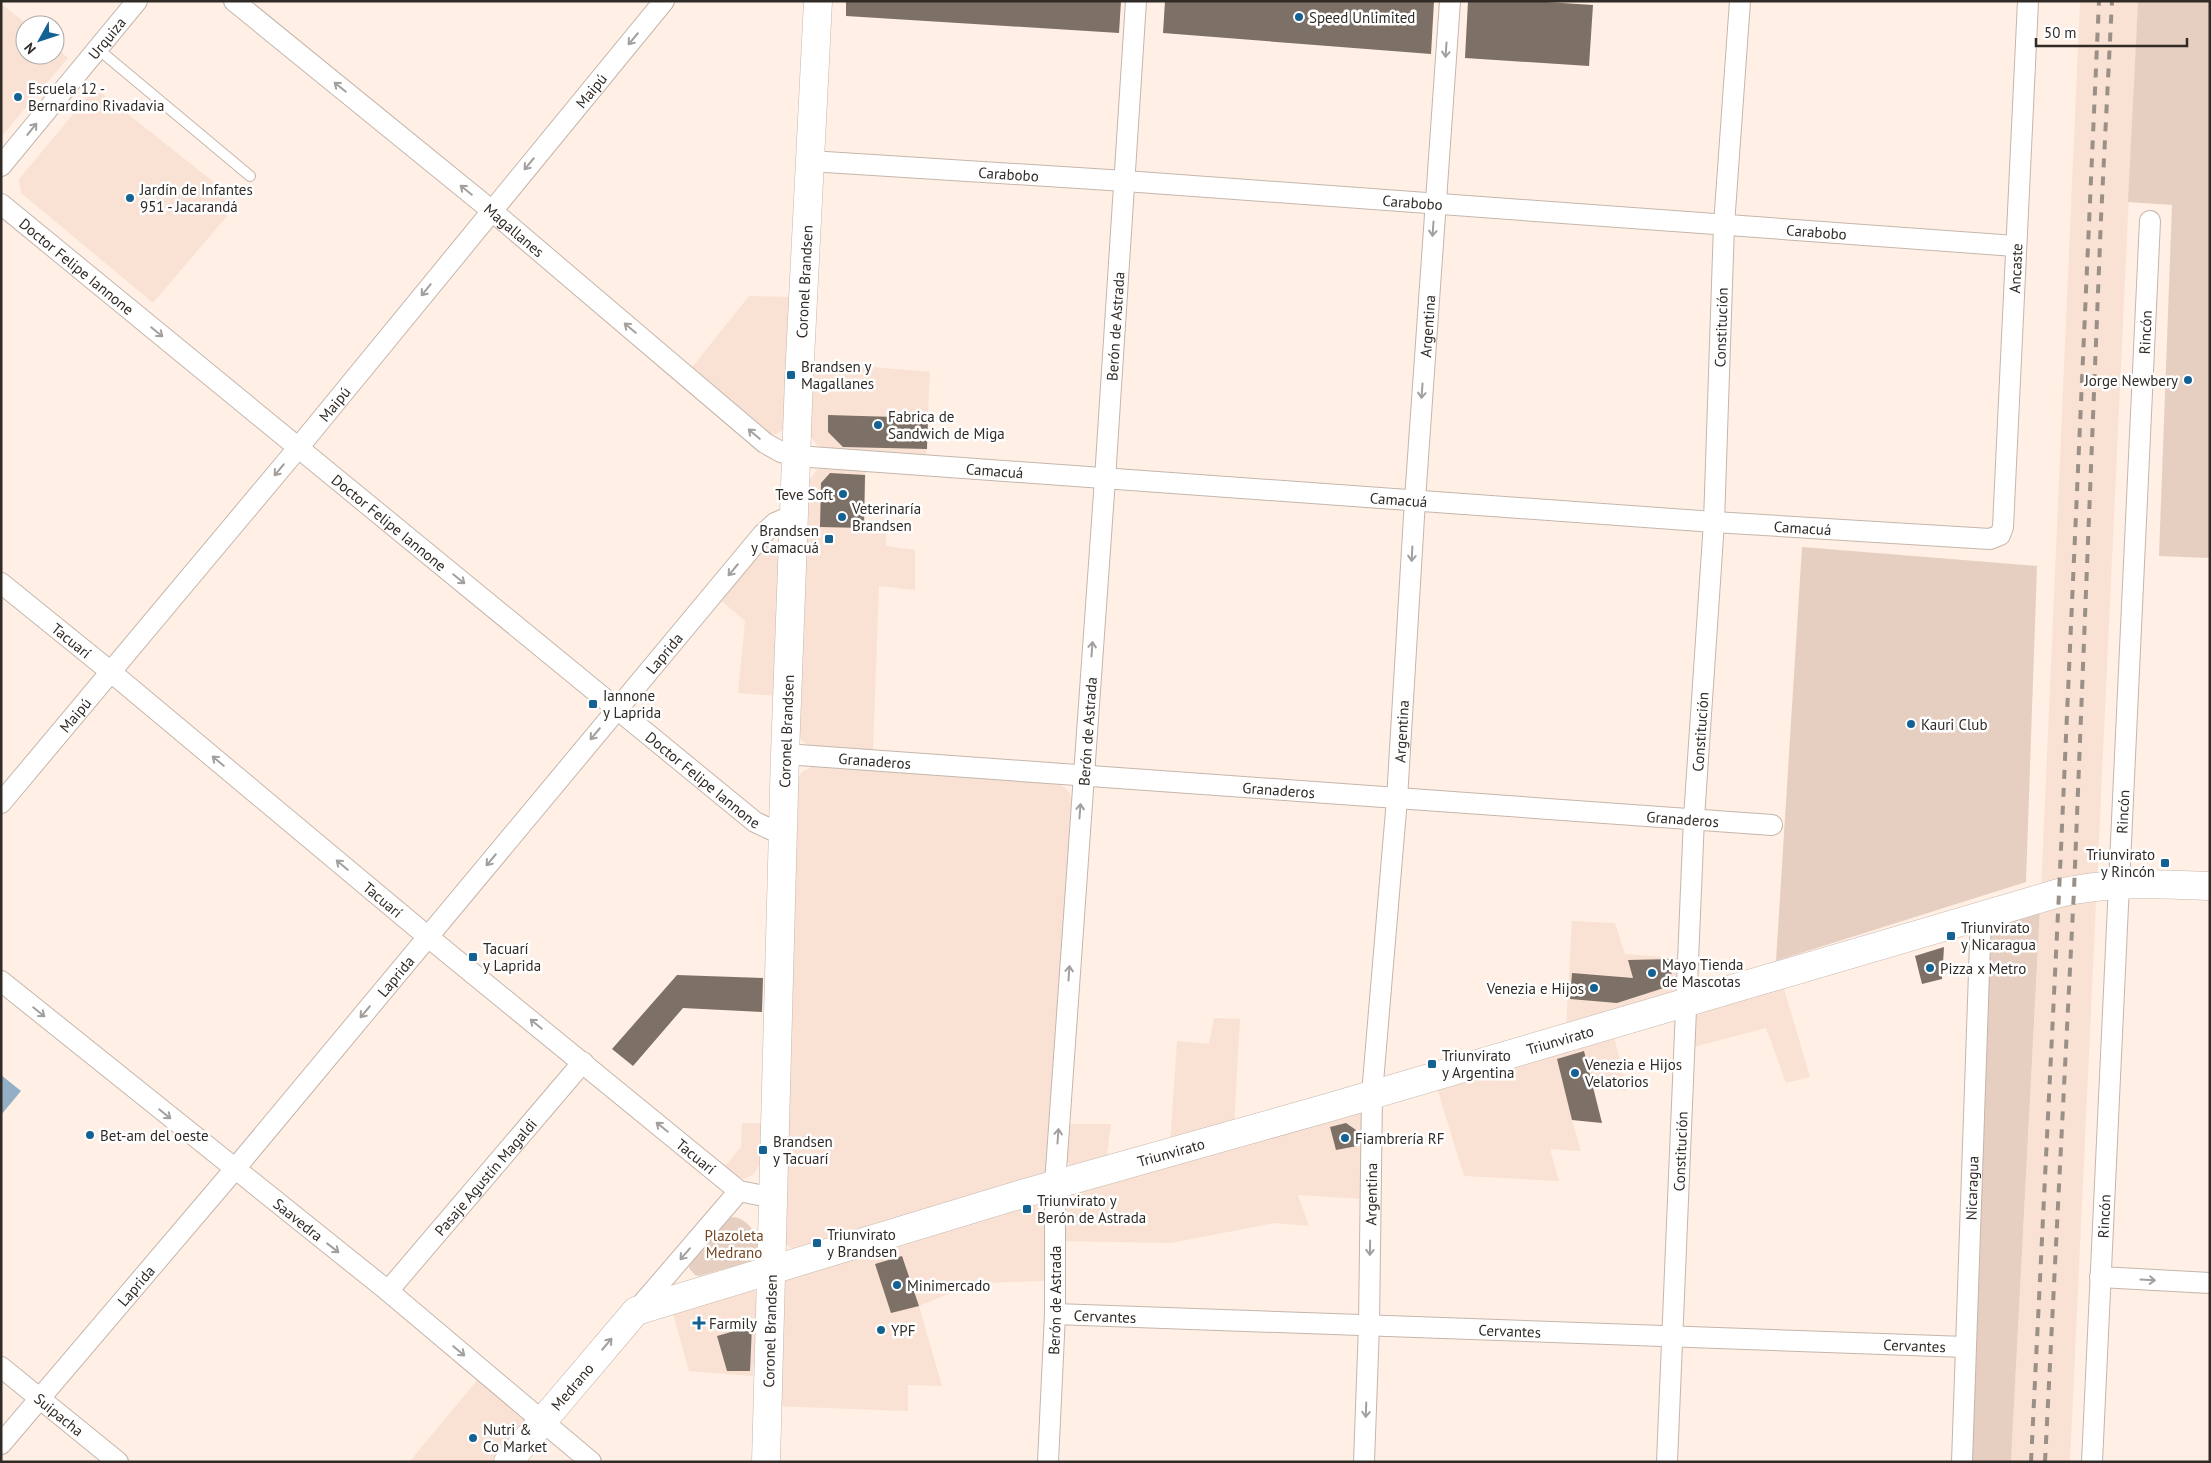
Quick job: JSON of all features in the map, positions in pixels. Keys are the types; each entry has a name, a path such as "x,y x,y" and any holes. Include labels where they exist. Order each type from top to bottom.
{"street":[{"name":"Urquiza","path":"1,166 137,1"},
{"name":"Magallanes","path":"234,1 491,210 766,443 781,452 797,456"},
{"name":"Maipú","path":"1,803 298,448 664,1"},
{"name":"Coronel Brandsen","path":"766,1462 785,754 818,1"},
{"name":"Berón de Astrada","path":"1048,1462 1055,1314 1055,1184 1083,776 1106,479 1136,1"},
{"name":"Argentina","path":"1364,1462 1369,1325 1372,1094 1397,799 1415,500 1450,1"},
{"name":"Constitución","path":"1667,1462 1694,818 1714,522 1724,225 1740,1"},
{"name":"Ancaste","path":"2000,534 2003,527 2028,1"},
{"name":"Carabobo","path":"810,161 1125,181 2015,246"},
{"name":"Doctor Felipe Iannone","path":"1,204 756,822 783,835"},
{"name":"Rincón","path":"2092,1462 2150,221"},
{"name":"Camacuá","path":"797,456 1714,522 1990,539 2000,534"},
{"name":"Laprida","path":"1,1444 234,1170 616,708 763,534 775,524 794,516"},
{"name":"Tacuarí","path":"1,583 111,672 427,936 740,1191 774,1198"},
{"name":"Granaderos","path":"785,754 1772,825"},
{"name":"Triunvirato","path":"771,1269 1055,1184 1372,1094 1981,915 2074,890 2120,883 2210,886"},
{"name":"Nicaragua","path":"1962,1462 1981,915"},
{"name":"Saavedra","path":"1,981 234,1170 388,1291 591,1462"},
{"name":"Pasaje Agustín Magaldi","path":"388,1291 583,1062"},
{"name":"Medrano","path":"508,1462 740,1191"},
{"path":"636,1311 771,1269"},
{"path":"2100,1277 2210,1283"},
{"name":"Cervantes","path":"1055,1314 1965,1347"},
{"name":"Suipacha","path":"1,1367 118,1462"}],"lane":[{"path":"98,49 250,176"}],"shaded area":[{"path":"2080,1 2138,1 2070,1462 2011,1462 2040,915"},
{"name":"Escuela 12 - Bernardino Rivadavia","path":"1,4 15,15 15,65 62,65 1,137"},
{"name":"Jardín de Infantes 951 - Jacarandá","path":"95,88 239,202 153,303 21,193 19,179"},
{"path":"749,296 794,297 788,423 783,430 776,434 769,435 689,371"},
{"path":"812,362 930,372 926,457 824,448 817,445 809,434"},
{"path":"818,469 866,471 864,528 886,528 886,546 915,550 915,590 879,586 873,751 810,747 800,739 797,732 809,480"},
{"path":"763,545 775,546 780,551 777,696 738,693 745,621 718,598"},
{"path":"815,765 1055,784 1063,786 1070,793 1072,801 1052,1162 1049,1174 797,1250 789,1247 783,1240 795,783 802,772"},
{"path":"1572,921 1615,923 1625,954 1677,958 1678,986 1675,992 1566,1028"},
{"path":"1782,982 1810,1077 1786,1083 1766,1028 1690,1048 1696,1010"},
{"path":"1214,1018 1240,1019 1234,1127 1170,1145 1177,1041 1209,1044"},
{"path":"1613,1032 1627,1091 1593,1087 1602,1123 1572,1120 1581,1151 1550,1149 1559,1181 1464,1176 1436,1085"},
{"path":"1351,1110 1361,1113 1365,1119 1362,1199 1298,1195 1309,1226 1274,1223 1171,1243 1061,1241 1063,1202 1071,1194"},
{"path":"742,1123 762,1123 760,1164 754,1174 744,1179 732,1174 724,1167 741,1147"},
{"path":"1068,1124 1111,1124 1106,1163 1072,1167 1067,1162"},
{"path":"1027,1204 1036,1206 1046,1219 1045,1281 976,1283 919,1306 942,1386 908,1385 908,1411 772,1406 783,1278"},
{"path":"754,1288 758,1296 753,1376 689,1371 671,1307"},
{"path":"479,1378 523,1414 528,1423 499,1462 409,1462"}],"green space":[{"name":"Jorge Newbery","path":"2138,1 2210,1 2210,558 2159,556 2172,205 2128,202"},
{"name":"Kauri Club","path":"1802,547 2037,566 2026,882 1776,961"},
{"path":"2040,909 2011,1462 1967,1462 1986,924"},
{"name":"Plazoleta Medrano","path":"732,1217 739,1218 751,1227 758,1241 757,1255 753,1261 699,1276 695,1275 689,1268 690,1262 726,1220"}],"water":[{"path":"1,1075 21,1091 1,1115"}],"building":[{"path":"846,1 1121,1 1119,33 846,16"},
{"name":"Speed Unlimited","path":"1165,1 1434,1 1431,54 1163,33"},
{"path":"1468,1 1531,1 1593,5 1589,66 1465,58"},
{"name":"Fabrica de Sandwich de Miga","path":"828,415 928,418 927,449 843,447 828,432"},
{"path":"830,473 865,475 864,528 820,527 821,483"},
{"name":"Pizza x Metro","path":"1944,947 1942,979 1922,984 1915,956"},
{"path":"1673,959 1670,986 1617,1003 1570,999 1572,973 1633,978 1628,960"},
{"path":"677,975 763,978 762,1012 683,1008 633,1066 612,1049"},
{"name":"Venezia e Hijos Velatorios","path":"1584,1051 1602,1123 1572,1120 1557,1059"},
{"name":"Fiambrería RF","path":"1346,1123 1356,1130 1357,1146 1336,1150 1330,1127"},
{"name":"Minimercado","path":"902,1256 919,1306 891,1313 875,1264"},
{"path":"752,1326 750,1371 727,1371 717,1336"}],"railway":[{"path":"2031,1462 2059,893 2099,1"},
{"path":"2045,1462 2074,890 2101,218 2112,1"}],"place":[{"name":"Speed Unlimited","path":"1299,17"},
{"name":"Escuela 12 - Bernardino Rivadavia","path":"18,97"},
{"name":"Jardín de Infantes 951 - Jacarandá","path":"130,198"},
{"name":"Brandsen y Magallanes","path":"791,375"},
{"name":"Jorge Newbery","path":"2188,380"},
{"name":"Fabrica de Sandwich de Miga","path":"878,425"},
{"name":"Teve Soft","path":"843,494"},
{"name":"Veterinaría Brandsen","path":"842,517"},
{"name":"Brandsen y Camacuá","path":"829,539"},
{"name":"Iannone y Laprida","path":"593,704"},
{"name":"Kauri Club","path":"1911,724"},
{"name":"Triunvirato y Rincón","path":"2165,863"},
{"name":"Triunvirato y Nicaragua","path":"1951,936"},
{"name":"Tacuarí y Laprida","path":"473,957"},
{"name":"Pizza x Metro","path":"1930,968"},
{"name":"Mayo Tienda de Mascotas","path":"1652,973"},
{"name":"Venezia e Hijos","path":"1594,988"},
{"name":"Triunvirato y Argentina","path":"1432,1064"},
{"name":"Venezia e Hijos Velatorios","path":"1575,1073"},
{"name":"Bet-am del oeste","path":"90,1135"},
{"name":"Fiambrería RF","path":"1345,1138"},
{"name":"Brandsen y Tacuarí","path":"763,1150"},
{"name":"Triunvirato y Berón de Astrada","path":"1027,1209"},
{"name":"Triunvirato y Brandsen","path":"817,1243"},
{"name":"Minimercado","path":"897,1285"},
{"name":"Farmily","path":"699,1323"},
{"name":"YPF","path":"881,1330"},
{"name":"Nutri & Co Market","path":"473,1438"}]}
